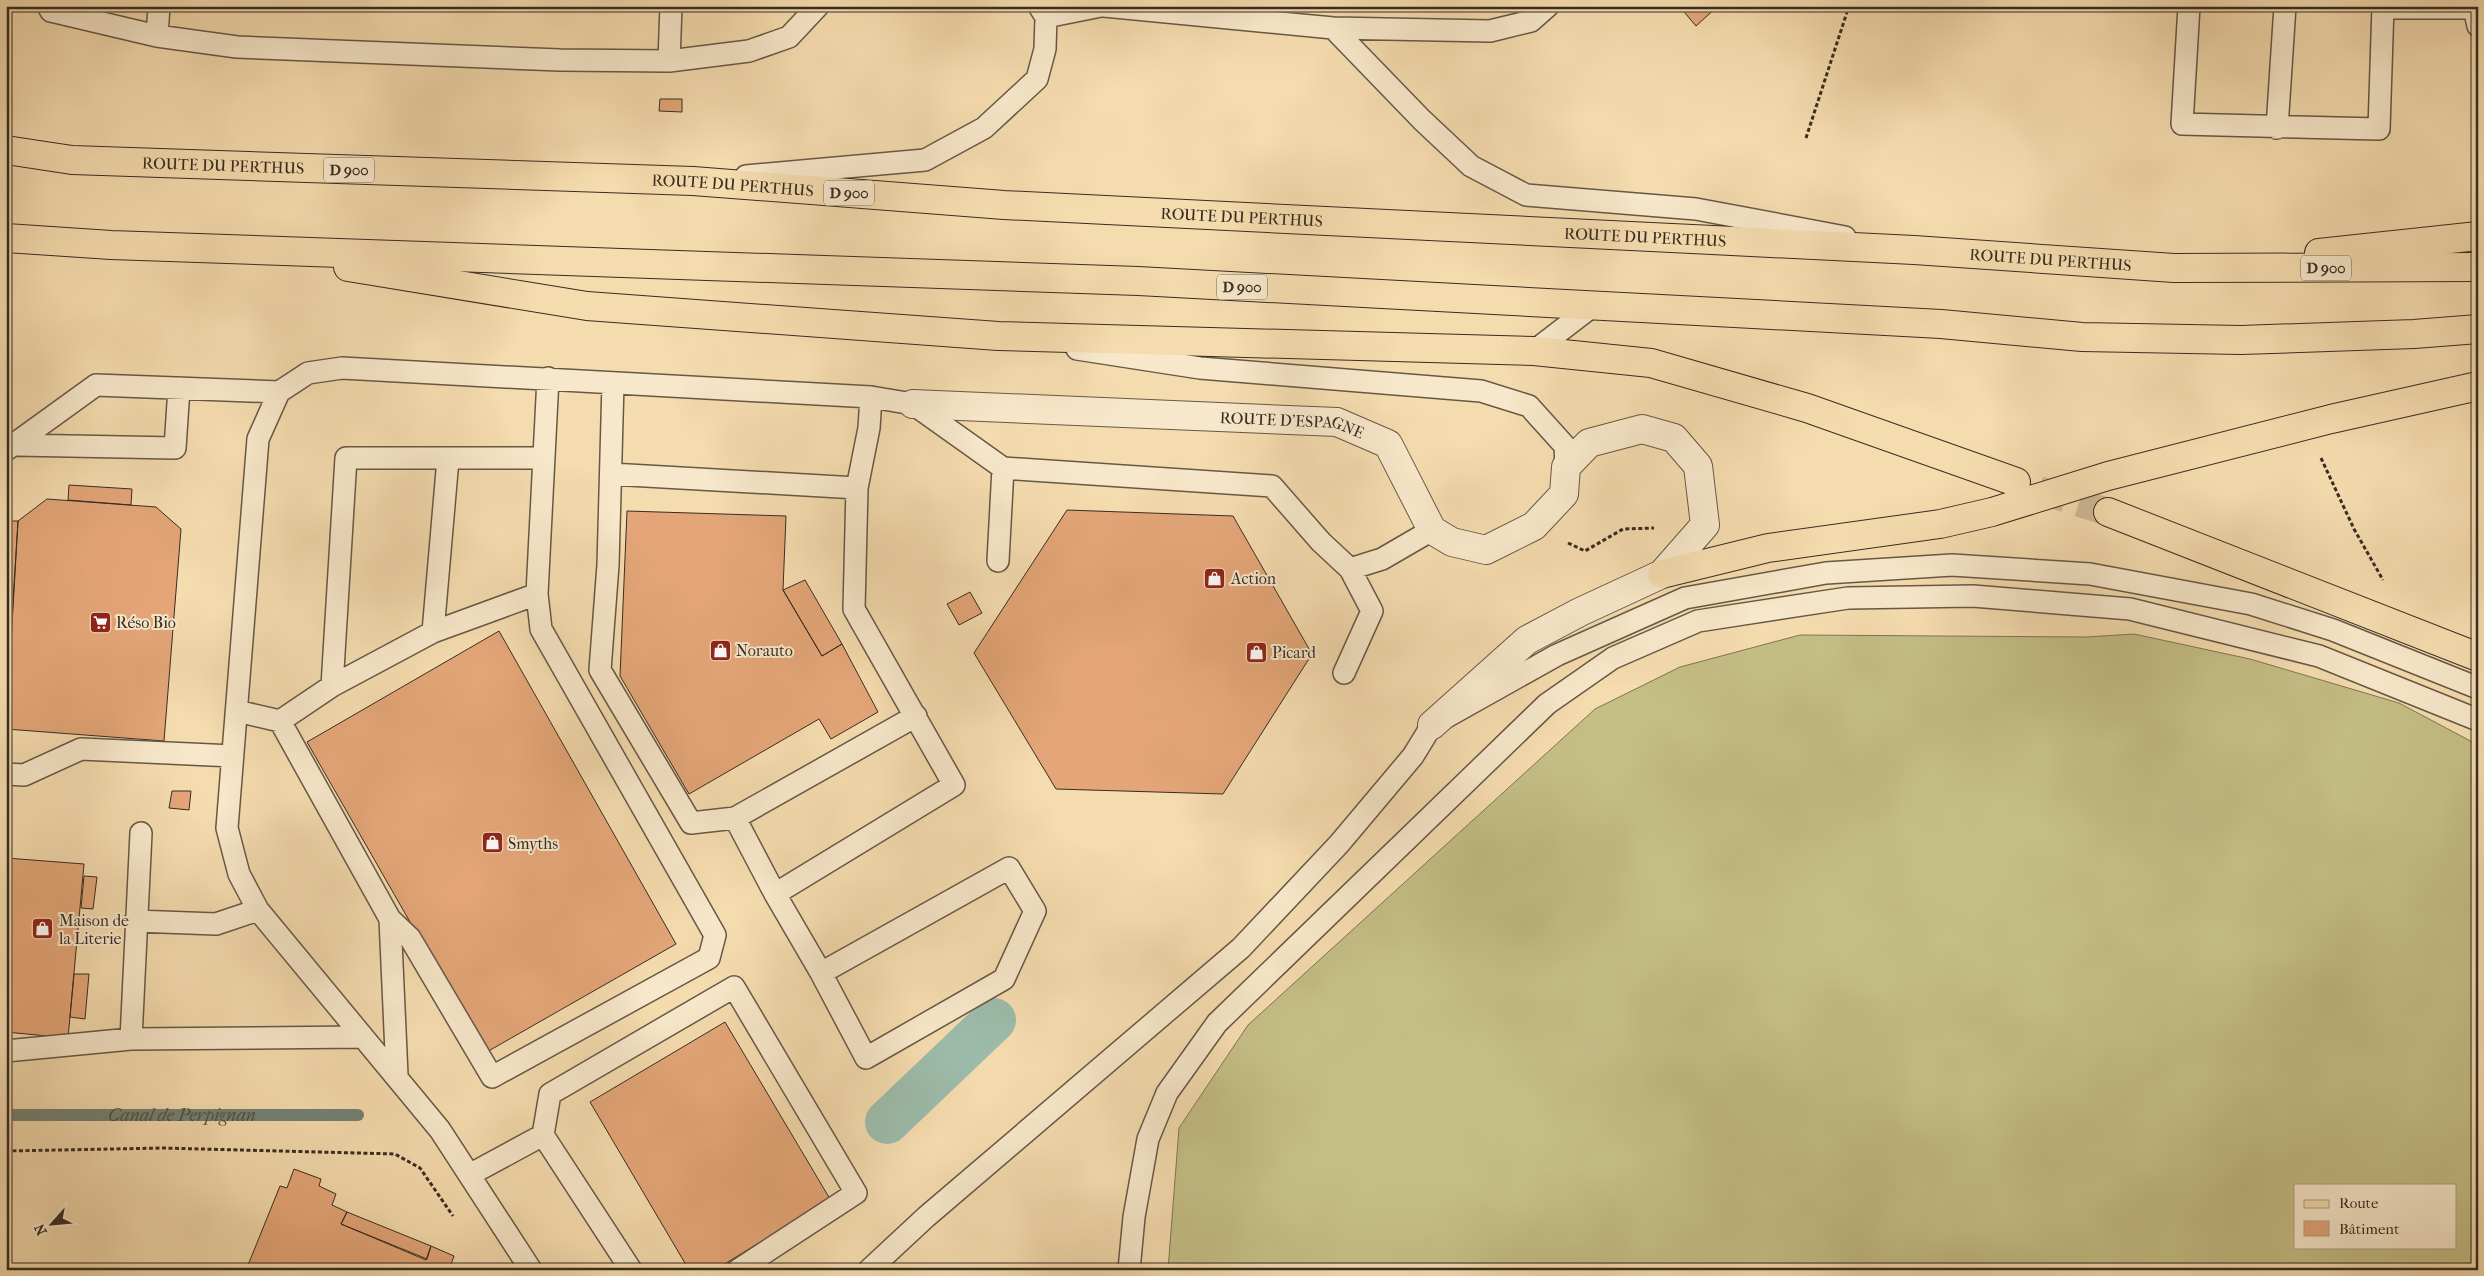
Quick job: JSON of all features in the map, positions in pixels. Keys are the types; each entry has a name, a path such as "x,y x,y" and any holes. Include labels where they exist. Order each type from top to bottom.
{"main road":[{"name":"ROUTE DU PERTHUS","path":"6,150 72,160 694,180 1004,206 1914,250 2174,268 2478,267"},
{"path":"2174,268 2478,236"},
{"name":"D 900","path":"6,238 111,245 1138,281 1941,324 2082,337 2241,340 2414,334 2478,329"},
{"path":"236,248 587,306 998,336 1534,351 1651,363 1807,408 2016,482"},
{"path":"1662,574 1768,548 1940,524 1983,514 2108,476 2331,419 2478,386"},
{"path":"2108,512 2478,657"}],"street":[{"name":"ROUTE D'ESPAGNE","path":"913,404 1337,422 1388,444 1432,530"},
{"path":"1432,530 1452,542 1486,550 1534,526 1564,494 1566,467 1589,443 1642,429 1674,438 1698,466 1705,525 1662,574 1580,612 1527,640 1432,725"}],"lane":[{"path":"48,6 51,11 157,36 247,47 560,60 669,61 748,51 789,37 818,6"},
{"path":"157,36 159,6"},
{"path":"669,61 671,6"},
{"path":"694,180 925,160 984,128 1037,78 1045,50 1042,11 1102,6 1333,28 1490,31 1531,21 1548,6"},
{"path":"2189,6 2182,124 2277,128 2379,129 2384,7 2474,8 2478,26"},
{"path":"2277,128 2285,6"},
{"path":"1333,28 1422,120 1471,166 1526,195 1696,209 1914,250"},
{"path":"1534,351 1594,305"},
{"path":"998,336 1200,368 1481,392 1529,406 1565,446 1566,467"},
{"path":"531,1270 471,1174 440,1130 397,1075 362,1037 258,910 239,874 227,828 258,439 279,392 308,373 342,368 872,397 913,404 1003,468 1272,486 1321,542 1350,568 1372,611 1344,673"},
{"path":"280,721 390,920 410,938 492,1077 709,958 715,936 541,629 537,594 548,378"},
{"path":"613,383 608,565 600,670 691,823 735,818 916,716"},
{"path":"11,448 96,385 279,392"},
{"path":"11,448 175,448 179,388"},
{"path":"775,894 954,785 854,609 857,488 869,428 872,397"},
{"path":"332,686 346,458 544,458"},
{"path":"433,632 448,459"},
{"path":"998,561 1003,468"},
{"path":"611,474 857,488"},
{"path":"1350,568 1382,559 1432,530"},
{"path":"869,1270 933,1211 1241,948 1339,844 1413,756 1432,725 1557,655 1685,598 1826,573 1952,566 2090,574 2251,604 2333,630 2478,688"},
{"path":"237,711 280,721 332,686 433,632 537,594"},
{"path":"1129,1270 1134,1217 1148,1140 1167,1093 1216,1023 1547,704 1613,658 1698,621 1848,598 1973,596 2130,609 2319,656 2478,720"},
{"path":"6,774 24,775 81,749 233,756"},
{"path":"735,818 866,1058 1004,979 1035,911 1009,868 821,973"},
{"path":"131,1039 135,922 141,833"},
{"path":"135,922 216,924 258,910"},
{"path":"390,920 397,1075"},
{"path":"631,1270 543,1135 550,1094 734,987 856,1193 738,1270"},
{"path":"6,1051 131,1039 362,1037"},
{"path":"471,1174 543,1135"}],"path":[{"path":"1806,138 1849,6"},
{"path":"6,1151 162,1148 395,1154 420,1168 458,1223"}],"shaded area":[{"path":"2134,634 2250,659 2399,703 2478,745 2478,1270 1168,1270 1179,1128 1248,1025 1595,709 1680,667 1800,635 2087,637"}],"building":[{"path":"1679,6 1718,6 1696,26"},
{"path":"660,99 682,99 682,112 659,111"},
{"path":"69,485 132,489 131,505 68,500"},
{"path":"47,499 156,507 181,529 164,741 6,729 18,521"},
{"path":"1067,510 1233,516 1312,654 1223,794 1056,789 974,653"},
{"name":"Norauto","path":"627,511 786,516 783,590 822,656 842,644 878,712 831,739 819,719 689,794 620,676"},
{"path":"6,521 18,521 6,714"},
{"path":"805,580 842,644 822,656 783,590"},
{"path":"970,592 982,613 959,625 947,604"},
{"name":"Smyths","path":"499,631 676,944 485,1053 307,742"},
{"path":"172,791 191,791 189,810 169,808"},
{"name":"Maison de la Literie","path":"6,858 84,864 68,1038 6,1032"},
{"path":"84,876 97,877 93,909 81,908"},
{"path":"74,974 89,974 85,1019 70,1017"},
{"path":"725,1022 830,1199 715,1270 689,1270 590,1102"},
{"path":"294,1169 321,1179 319,1186 336,1194 332,1205 347,1212 341,1224 426,1260 431,1246 454,1256 449,1270 246,1270 280,1186 287,1188"},
{"path":"347,1212 431,1246 427,1259 341,1224"}],"waterway":[{"name":"Canal de Perpignan","path":"887,1122 994,1020"},
{"name":"Canal de Perpignan","path":"6,1115 358,1115"}],"tunnel":[{"path":"2039,490 2108,512"}],"place":[{"name":"Action","path":"1215,578"},
{"name":"Réso Bio","path":"100,622"},
{"name":"Norauto","path":"720,650"},
{"name":"Picard","path":"1256,652"},
{"name":"Smyths","path":"492,843"},
{"name":"Maison de la Literie","path":"43,929"}]}
